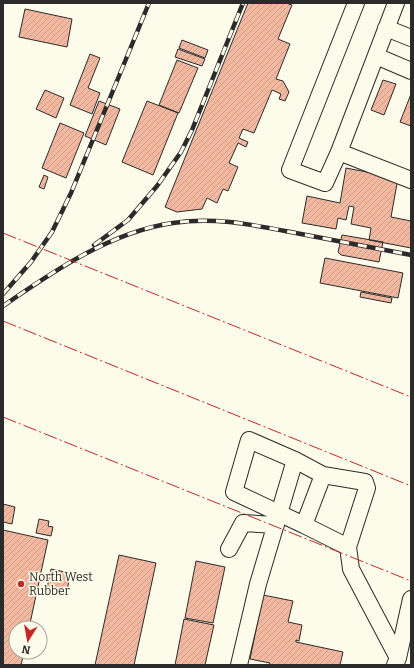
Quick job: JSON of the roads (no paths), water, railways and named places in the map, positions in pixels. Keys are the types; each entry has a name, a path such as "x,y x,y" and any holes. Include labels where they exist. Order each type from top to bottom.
{"lane":[{"path":"356,3 290,170 324,183 339,152 396,3"},
{"path":"386,28 411,38"},
{"path":"376,56 411,71"},
{"path":"339,152 411,180"},
{"path":"278,519 234,492 249,440 295,460 323,475 365,482 366,488 348,547 351,568 396,661"},
{"path":"239,665 258,584 295,460"},
{"path":"304,524 323,475"},
{"path":"229,549 243,523 278,519 304,524 348,547"},
{"path":"396,661 411,599"}],"railway":[{"path":"3,294 31,262 52,232 71,193 149,3"},
{"path":"94,245 128,220 157,186 181,152 192,130 243,3"},
{"path":"3,306 63,267 105,244 127,235 173,223 189,221 221,221 237,223 411,255"}],"place":[{"name":"North West Rubber","path":"21,584"}]}
